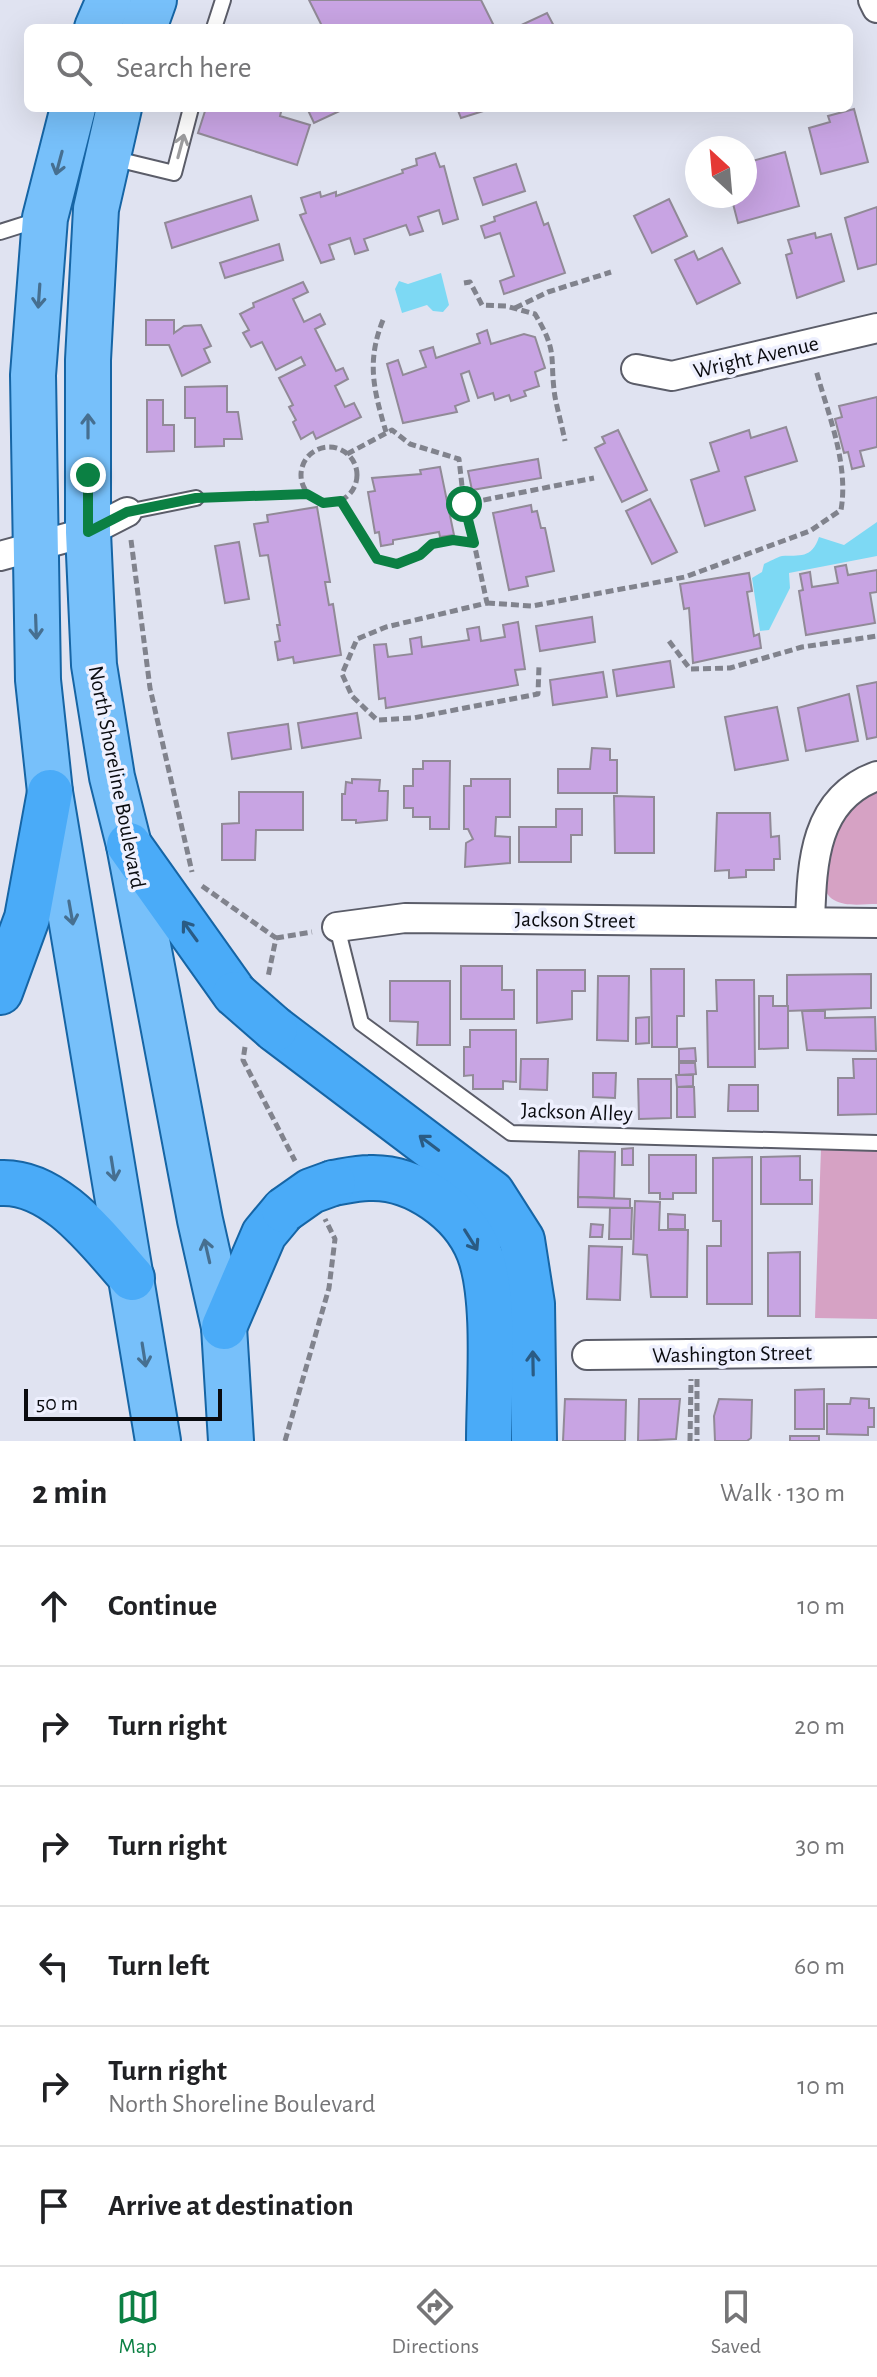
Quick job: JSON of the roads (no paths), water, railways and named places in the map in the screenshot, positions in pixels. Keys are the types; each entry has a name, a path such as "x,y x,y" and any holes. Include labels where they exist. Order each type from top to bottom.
{"highway":[{"path":"0,992 27,918 50,792"},
{"path":"129,845 235,994 275,1029 492,1193 522,1240 532,1304 534,1441"},
{"path":"224,1327 264,1234 284,1210 311,1191 333,1183 372,1177 431,1195 458,1218 479,1253 487,1301 489,1441"},
{"path":"0,1183 12,1182 47,1196 89,1230 132,1278"}],"main road":[{"path":"99,24 109,0"},
{"path":"145,24 154,0"},
{"path":"72,112 45,218 17,553 38,680 50,792 158,1441"},
{"name":"North Shoreline Boulevard","path":"118,112 96,209 91,287 88,532 94,665 112,777 129,845 200,1220 224,1327 231,1441"}],"street":[{"path":"873,0 877,8"},
{"name":"Wright Avenue","path":"636,369 672,376 877,328"},
{"path":"17,553 88,532 127,512"},
{"path":"810,922 811,871 820,828 843,801 877,776"},
{"name":"Jackson Street","path":"337,927 405,918 877,923"},
{"name":"Washington Street","path":"587,1355 877,1352"}],"lane":[{"path":"215,24 223,0"},
{"path":"108,157 174,173 190,112"},
{"path":"0,232 45,218"},
{"path":"127,512 196,498"},
{"name":"Jackson Alley","path":"337,927 361,1023 511,1133 877,1143"}],"water":[{"path":"441,273 449,305 443,312 433,311 427,305 402,313 395,289 399,281 408,284"},
{"path":"877,522 877,556 789,573 790,588 769,630 760,631 752,578 762,572 764,564 782,556 809,552 819,537 844,545"}]}
